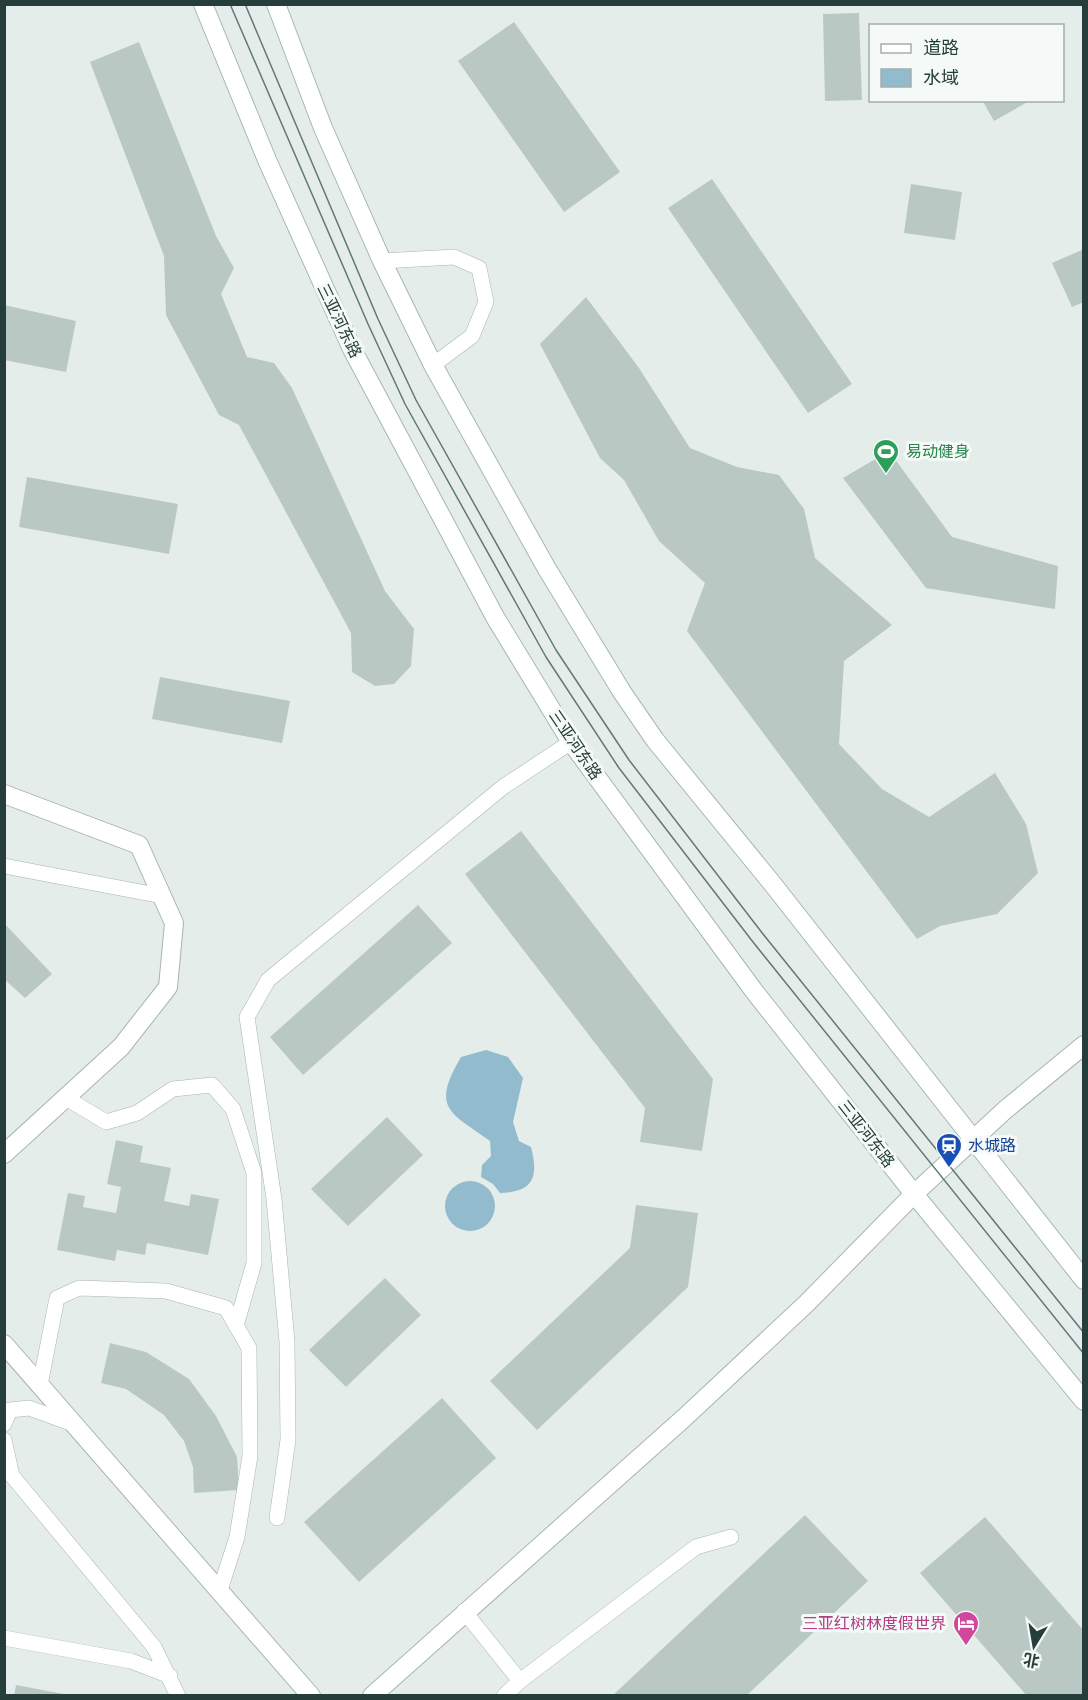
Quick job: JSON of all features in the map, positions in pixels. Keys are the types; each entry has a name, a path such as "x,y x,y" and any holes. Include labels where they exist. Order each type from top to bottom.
{"main road":[{"name":"三亚河东路","path":"203,4 267,160 352,349 495,617 570,742 754,992 914,1194 1083,1401"},
{"path":"276,4 323,128 382,261 432,365 547,569 635,711 1083,1280"},
{"path":"4,794 139,845 174,923 168,987 121,1047 4,1154"},
{"path":"372,1695 727,1378 807,1303 914,1194 972,1140 1083,1045"},
{"path":"4,1344 311,1695"}],"lane":[{"path":"382,261 454,256 478,268 486,302 472,336 432,365"},
{"path":"277,1518 288,1440 287,1342 274,1199 247,1017 268,980 503,787 570,742"},
{"path":"4,866 162,896"},
{"path":"66,1098 106,1122 137,1113 173,1089 212,1085 233,1109 254,1173 254,1263 236,1326"},
{"path":"40,1385 57,1298 79,1288 166,1291 226,1308 249,1348 250,1456 237,1537 220,1590"},
{"path":"4,1424 10,1410 29,1408 76,1425"},
{"path":"4,1440 8,1471 154,1647 178,1695"},
{"path":"504,1695 696,1547 731,1537"},
{"path":"464,1611 520,1681"},
{"path":"4,1638 131,1660 170,1676"}],"water":[{"path":"486,1050 508,1057 523,1078 513,1122 519,1141 531,1147 534,1167 531,1181 520,1190 511,1192 500,1193 493,1184 481,1177 482,1165 491,1156 490,1141 455,1115 446,1098 452,1074 461,1057"},
{"path":"470,1181 484,1185 491,1192 495,1206 491,1220 484,1227 470,1231 456,1227 449,1220 445,1206 449,1192 456,1185"}],"building":[{"path":"859,13 862,100 825,101 823,14"},
{"path":"514,22 620,172 564,212 458,61"},
{"path":"139,42 216,236 234,268 221,294 247,357 274,363 292,388 385,591 414,629 411,666 394,684 375,686 352,672 351,633 239,425 219,415 166,315 164,256 90,62"},
{"path":"983,102 1027,102 994,121"},
{"path":"712,179 852,384 808,413 668,208"},
{"path":"911,184 962,192 955,240 904,233"},
{"path":"1084,249 1084,302 1072,307 1052,263"},
{"path":"586,297 639,368 690,448 737,467 779,475 804,509 815,558 892,625 844,661 839,744 882,789 929,817 995,773 1026,824 1038,873 997,914 940,926 917,939 687,631 705,583 659,541 624,480 600,458 540,344"},
{"path":"4,305 76,321 66,372 4,360"},
{"path":"889,451 952,537 1058,566 1055,609 926,588 843,478"},
{"path":"27,477 178,504 169,554 19,527"},
{"path":"160,677 290,701 282,743 152,719"},
{"path":"521,831 713,1079 702,1151 640,1142 645,1108 465,874"},
{"path":"418,905 452,943 303,1075 270,1037"},
{"path":"4,923 52,974 25,998 4,979"},
{"path":"387,1117 423,1155 348,1226 311,1189"},
{"path":"116,1140 143,1146 140,1162 171,1168 164,1201 189,1206 191,1194 219,1199 208,1255 147,1243 145,1255 117,1250 115,1261 57,1250 68,1193 85,1196 83,1207 116,1213 121,1187 107,1184"},
{"path":"636,1205 698,1213 688,1287 537,1430 490,1381 630,1248"},
{"path":"385,1278 421,1315 346,1387 309,1350"},
{"path":"110,1343 146,1352 189,1379 216,1416 237,1457 239,1490 194,1493 193,1467 184,1441 164,1415 126,1389 101,1383"},
{"path":"442,1398 496,1458 359,1582 304,1522"},
{"path":"805,1515 868,1581 746,1696 612,1696"},
{"path":"985,1517 1084,1631 1084,1696 1027,1696 920,1573"},
{"path":"16,1685 64,1694 64,1696 14,1696"}],"tram line":[{"path":"230,4 368,324 405,404 546,657 619,768 753,942 1084,1354"},
{"path":"245,4 378,319 416,400 556,650 629,760 763,934 1084,1333"}],"place":[{"name":"易动健身","path":"886,475"},
{"name":"水城路","path":"949,1169"},
{"name":"三亚红树林度假世界","path":"966,1647"}]}
